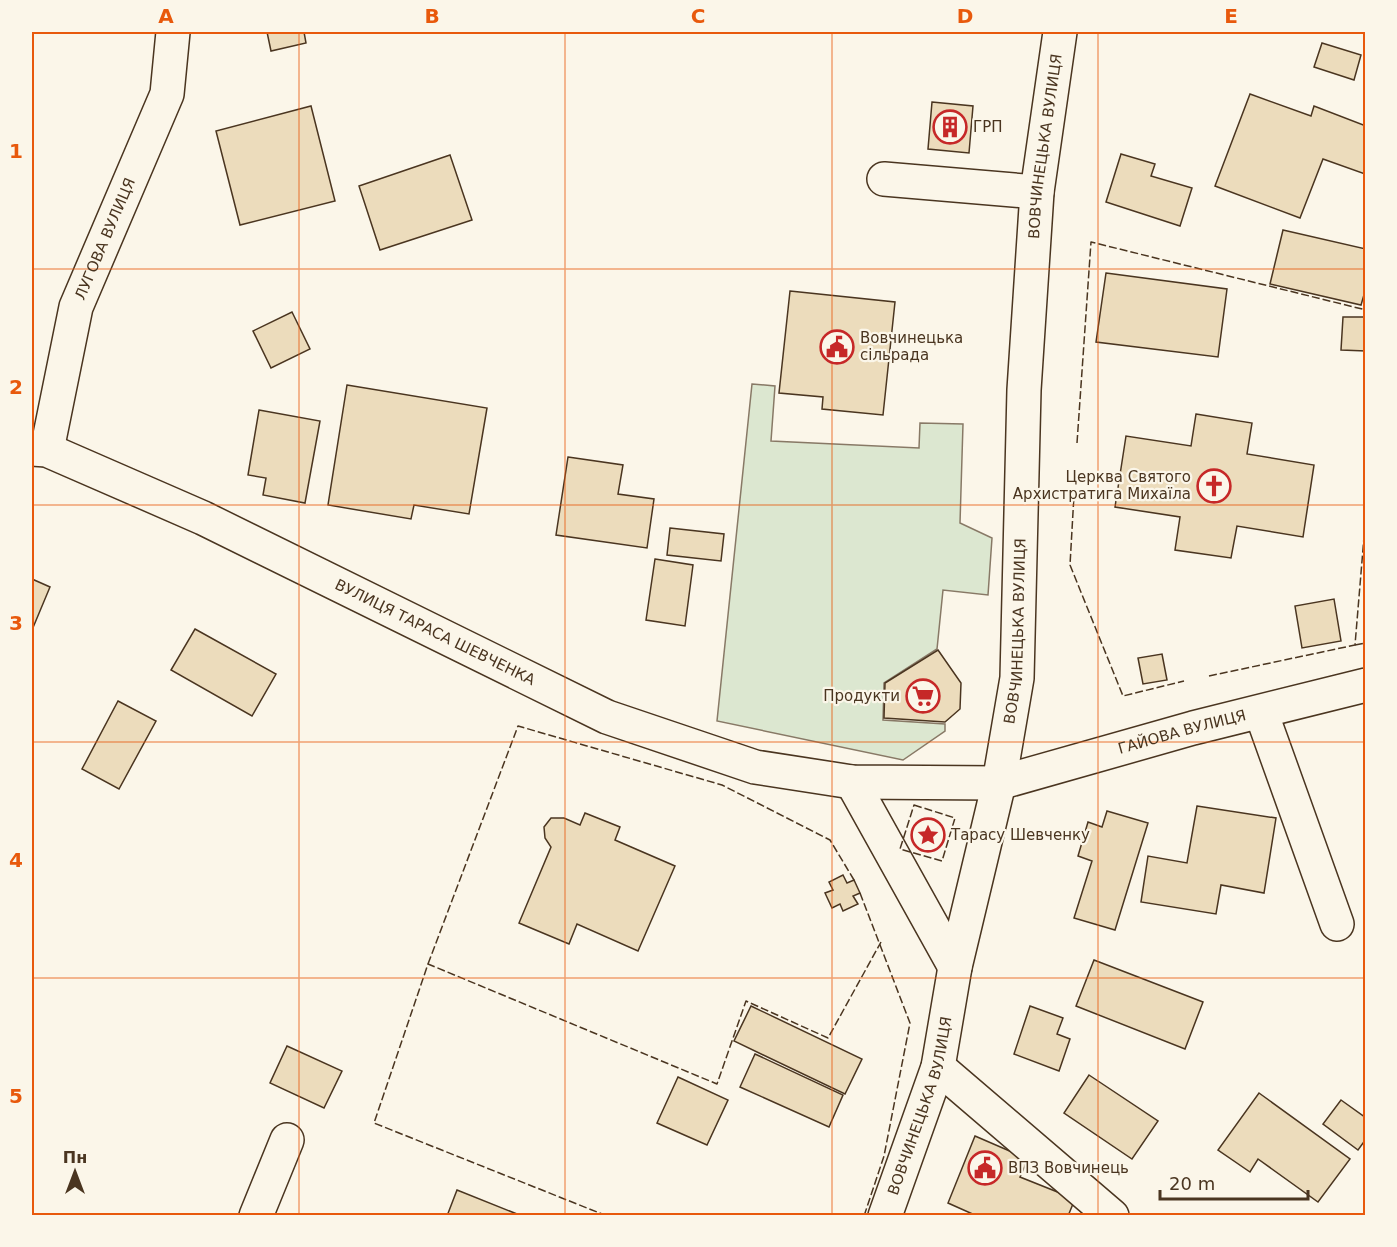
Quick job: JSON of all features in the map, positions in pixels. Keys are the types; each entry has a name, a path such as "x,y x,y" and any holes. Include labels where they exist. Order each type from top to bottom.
{"street":[{"name":"ЛУГОВА ВУЛИЦЯ","path":"39,450 76,307 167,94 173,32"},
{"name":"ВОВЧИНЕЦЬКА ВУЛИЦЯ","path":"885,1215 938,1067 955,967 999,783 1017,678 1024,390 1037,192 1060,32"},
{"path":"884,179 1037,192"},
{"name":"ВУЛИЦЯ ТАРАСА ШЕВЧЕНКА","path":"39,450 203,518 607,717 754,767 852,782 999,783"},
{"name":"ГАЙОВА ВУЛИЦЯ","path":"999,783 1193,728 1365,685"},
{"path":"1260,712 1337,924"},
{"path":"852,782 955,967"},
{"path":"938,1067 1112,1215"},
{"path":"256,1215 287,1140"}],"green space":[{"path":"752,384 775,386 771,441 919,448 920,423 963,424 960,523 992,538 988,595 943,590 937,649 884,683 883,720 945,724 945,731 903,760 717,721"}],"building":[{"path":"267,32 304,32 306,43 271,51"},
{"path":"1322,43 1361,55 1354,80 1314,67"},
{"path":"1250,94 1311,116 1314,106 1366,126 1365,174 1323,159 1300,218 1215,186"},
{"name":"ГРП","path":"932,102 973,106 969,153 928,149"},
{"path":"311,106 335,201 240,225 216,131"},
{"path":"1121,154 1155,164 1151,176 1192,188 1180,226 1106,202"},
{"path":"450,155 472,220 380,250 359,186"},
{"path":"1283,230 1366,249 1366,288 1361,305 1270,284"},
{"path":"1106,273 1227,289 1218,357 1096,342"},
{"name":"Вовчинецька сільрада","path":"790,291 895,302 883,415 822,409 823,397 779,393"},
{"path":"292,312 310,349 271,368 253,331"},
{"path":"1343,317 1366,317 1366,351 1341,350"},
{"path":"347,385 487,408 469,514 414,505 411,519 328,505"},
{"path":"259,410 320,421 305,503 263,495 266,478 248,475"},
{"name":"Церква Святого Архистратига Михаїла","path":"1196,414 1252,423 1247,454 1314,465 1303,537 1237,526 1231,558 1175,550 1180,517 1115,507 1126,436 1191,446"},
{"path":"568,457 623,465 618,494 654,499 647,548 556,535"},
{"path":"670,528 724,534 721,561 667,555"},
{"path":"655,559 693,565 685,626 646,620"},
{"path":"32,579 50,587 32,630"},
{"path":"1334,599 1341,641 1302,648 1295,606"},
{"path":"195,629 276,674 252,716 171,670"},
{"name":"Продукти","path":"938,650 961,683 960,709 945,722 884,718 885,683"},
{"path":"1162,654 1167,680 1143,684 1138,658"},
{"path":"118,701 156,721 119,789 82,769"},
{"path":"1197,806 1276,818 1264,893 1221,885 1216,914 1141,902 1148,856 1187,863"},
{"path":"1107,811 1148,823 1115,930 1074,918 1092,861 1078,856 1088,822 1102,827"},
{"path":"585,813 620,827 615,840 675,866 638,951 577,924 569,944 519,923 551,847 545,838 544,827 551,818 564,818 580,825"},
{"path":"843,875 847,883 854,880 860,893 853,896 858,904 843,911 840,904 832,908 825,893 833,890 829,882"},
{"path":"1094,960 1203,1002 1185,1049 1076,1006"},
{"path":"751,1006 862,1059 845,1094 734,1041"},
{"path":"1030,1006 1063,1018 1057,1034 1070,1039 1059,1071 1014,1054"},
{"path":"287,1046 342,1071 324,1108 270,1083"},
{"path":"755,1054 843,1095 829,1127 740,1087"},
{"path":"1089,1075 1158,1121 1132,1159 1064,1113"},
{"path":"678,1077 728,1100 707,1145 657,1123"},
{"path":"1259,1093 1350,1159 1318,1202 1258,1159 1250,1172 1218,1150"},
{"path":"1341,1100 1366,1118 1366,1139 1358,1150 1323,1124"},
{"path":"975,1136 1028,1159 1020,1177 1075,1199 1068,1216 977,1216 948,1203"},
{"path":"457,1190 522,1216 447,1216"}],"fence":[{"path":"1077,443 1091,242 1366,310"},
{"path":"1075,477 1070,565 1123,696 1184,681"},
{"path":"1209,676 1355,645 1366,513"},
{"path":"1355,645 1366,643"},
{"path":"428,964 518,726 722,785 830,840 854,880"},
{"path":"914,805 955,818 942,861 900,849 914,805"},
{"path":"860,893 910,1023 884,1156 864,1216"},
{"path":"607,1216 374,1123 428,964 717,1084 746,1001 828,1038 881,942"}],"place":[{"name":"ГРП","path":"950,127"},
{"name":"Вовчинецька сільрада","path":"837,347"},
{"name":"Церква Святого Архистратига Михаїла","path":"1214,486"},
{"name":"Продукти","path":"923,696"},
{"name":"Тарасу Шевченку","path":"928,835"},
{"name":"ВПЗ Вовчинець","path":"985,1168"}]}
